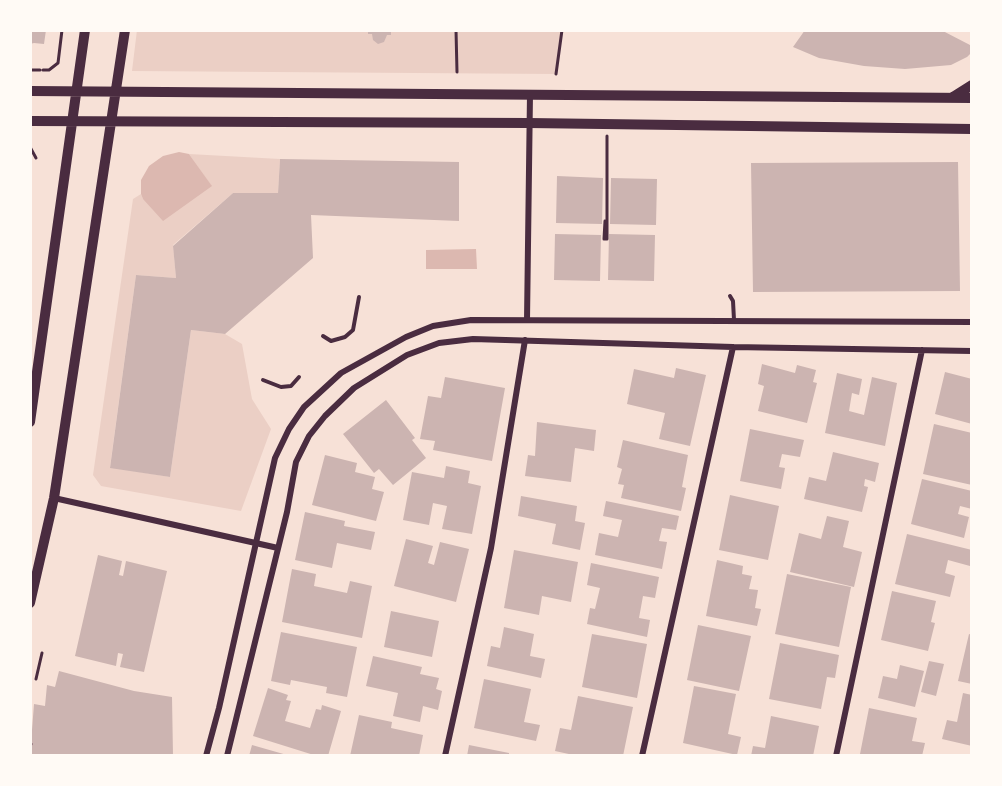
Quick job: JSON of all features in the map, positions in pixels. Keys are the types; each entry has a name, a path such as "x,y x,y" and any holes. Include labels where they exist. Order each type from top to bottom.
{"main road":[{"path":"30,422 85,30"},
{"path":"30,603 54,498 125,30"},
{"path":"953,96 972,85"},
{"path":"30,91 296,91 953,96 972,98"},
{"path":"30,121 529,123 972,129"}],"street":[{"path":"527,320 530,94"},
{"path":"206,756 257,544 275,458 289,429 304,407 341,373 406,337 433,326 471,320 972,322"},
{"path":"227,756 278,548 296,462 309,436 325,416 354,388 406,355 439,343 473,339 972,351"},
{"path":"445,756 491,548 525,340"},
{"path":"642,756 734,347"},
{"path":"836,756 922,350"},
{"path":"54,498 278,548"}],"lane":[{"path":"730,296 733,301 734,321"},
{"path":"323,336 331,340 345,337 353,330 359,297"},
{"path":"263,380 281,387 291,386 299,377"}],"path":[{"path":"30,70 49,70 58,63 62,30"},
{"path":"456,30 457,72"},
{"path":"556,74 562,30"},
{"path":"604,221 604,239 607,239 608,124"},
{"path":"30,147 36,158"},
{"path":"36,679 42,653"}],"shaded area":[{"path":"137,30 561,30 556,74 132,71"},
{"path":"179,152 189,154 212,186 163,221 143,199 141,180 149,166 163,156"},
{"path":"189,154 280,159 278,193 233,193 173,245 176,278 136,275 110,467 170,477 191,330 225,334 242,344 252,399 271,429 241,511 101,486 93,475 133,199 141,194 143,199 211,185"},
{"path":"476,249 477,269 426,269 426,250"}],"building":[{"path":"30,30 46,30 44,44 30,44"},
{"path":"368,30 391,30 391,35 387,35 384,42 378,44 373,40 372,34 368,34"},
{"path":"805,30 941,30 970,45 972,52 951,65 905,69 864,66 819,58 793,47"},
{"path":"280,159 459,162 459,221 311,215 313,258 225,334 191,330 170,477 110,468 136,275 176,278 173,246 233,193 278,193"},
{"path":"958,162 960,291 753,292 751,163"},
{"path":"557,176 603,178 602,224 556,223"},
{"path":"611,178 657,179 656,225 610,224"},
{"path":"555,234 601,235 600,281 554,280"},
{"path":"609,234 655,235 654,281 608,280"},
{"path":"762,364 795,373 797,365 816,370 813,382 817,383 807,423 758,411 764,386 758,384"},
{"path":"676,368 706,375 690,446 659,439 665,413 627,404 634,369 674,378"},
{"path":"945,372 972,379 972,424 935,414"},
{"path":"837,373 862,379 859,395 852,393 849,411 864,415 872,377 897,383 885,446 825,433"},
{"path":"445,377 505,388 492,461 433,450 435,441 420,439 428,396 441,398"},
{"path":"386,400 415,438 412,440 426,458 393,485 379,469 374,473 343,434"},
{"path":"537,422 596,430 594,451 575,448 571,482 525,476 528,455 535,456"},
{"path":"934,424 972,433 972,485 923,474"},
{"path":"750,429 804,440 800,457 782,454 779,467 785,468 781,489 740,481"},
{"path":"623,440 688,455 682,487 686,488 681,511 621,498 624,485 618,484 622,469 617,467"},
{"path":"833,452 879,463 875,482 865,479 864,486 868,487 862,512 804,499 809,477 826,481"},
{"path":"325,455 357,463 355,472 375,477 372,489 384,492 376,521 312,505"},
{"path":"446,466 470,471 468,483 481,486 472,534 442,529 447,506 433,503 429,525 403,520 412,472 444,478"},
{"path":"922,479 972,491 972,509 960,506 958,514 969,517 964,538 911,524"},
{"path":"730,495 779,506 768,560 719,550"},
{"path":"521,496 577,506 575,521 585,523 580,550 552,544 556,524 518,516"},
{"path":"606,501 679,516 676,530 662,528 659,541 667,542 662,569 595,555 599,533 618,537 622,520 603,516"},
{"path":"305,512 345,521 344,526 375,532 371,550 337,543 332,568 295,560"},
{"path":"827,516 849,521 843,547 862,552 854,587 790,572 799,533 821,539"},
{"path":"907,534 972,550 970,566 948,560 945,573 955,576 950,597 895,584"},
{"path":"406,539 433,546 428,563 434,565 440,542 469,549 456,602 394,586"},
{"path":"514,550 578,562 571,602 542,596 539,615 504,608"},
{"path":"98,555 122,561 119,575 123,576 126,561 167,571 144,672 120,667 123,654 118,653 116,666 75,656"},
{"path":"717,560 743,566 742,574 752,576 749,589 758,590 755,608 761,609 757,626 706,616"},
{"path":"591,563 659,577 655,598 643,596 639,618 650,620 647,637 587,624 590,608 595,609 600,588 587,585"},
{"path":"292,569 316,574 314,586 347,593 350,581 372,586 362,638 282,622"},
{"path":"787,574 851,587 839,647 775,634"},
{"path":"892,591 936,601 931,622 935,623 928,651 881,640"},
{"path":"391,611 439,621 432,657 384,647"},
{"path":"698,625 751,636 739,691 687,680"},
{"path":"504,627 534,634 530,656 545,659 541,678 487,666 491,646 500,648"},
{"path":"281,632 357,647 347,697 326,693 327,687 291,680 290,685 271,681"},
{"path":"592,634 647,644 637,698 582,687"},
{"path":"969,634 972,635 972,684 958,681"},
{"path":"780,643 839,655 835,678 827,677 821,709 769,699"},
{"path":"373,656 422,667 420,674 439,678 436,689 442,691 438,710 423,706 420,722 393,716 398,693 366,686"},
{"path":"929,661 944,664 936,696 921,692"},
{"path":"900,665 924,671 915,707 878,698 883,676 897,679"},
{"path":"59,671 134,691 172,697 173,756 30,756 34,704 45,706 47,685 55,687"},
{"path":"484,679 531,689 524,722 540,725 536,741 474,728"},
{"path":"694,686 736,694 728,734 741,737 737,755 683,743"},
{"path":"268,688 288,695 286,700 291,701 285,721 310,728 316,709 321,710 322,705 341,711 328,756 317,756 253,736"},
{"path":"963,693 972,695 972,746 942,739 947,720 957,722"},
{"path":"578,696 633,707 623,756 578,756 555,751 560,728 571,730"},
{"path":"869,708 917,718 912,741 925,743 922,756 860,754"},
{"path":"359,715 392,722 391,728 423,735 419,756 350,756"},
{"path":"771,716 819,726 813,756 751,756 753,746 765,748"},
{"path":"252,745 287,755 287,756 249,756"},
{"path":"469,745 509,753 509,756 467,756"}]}
